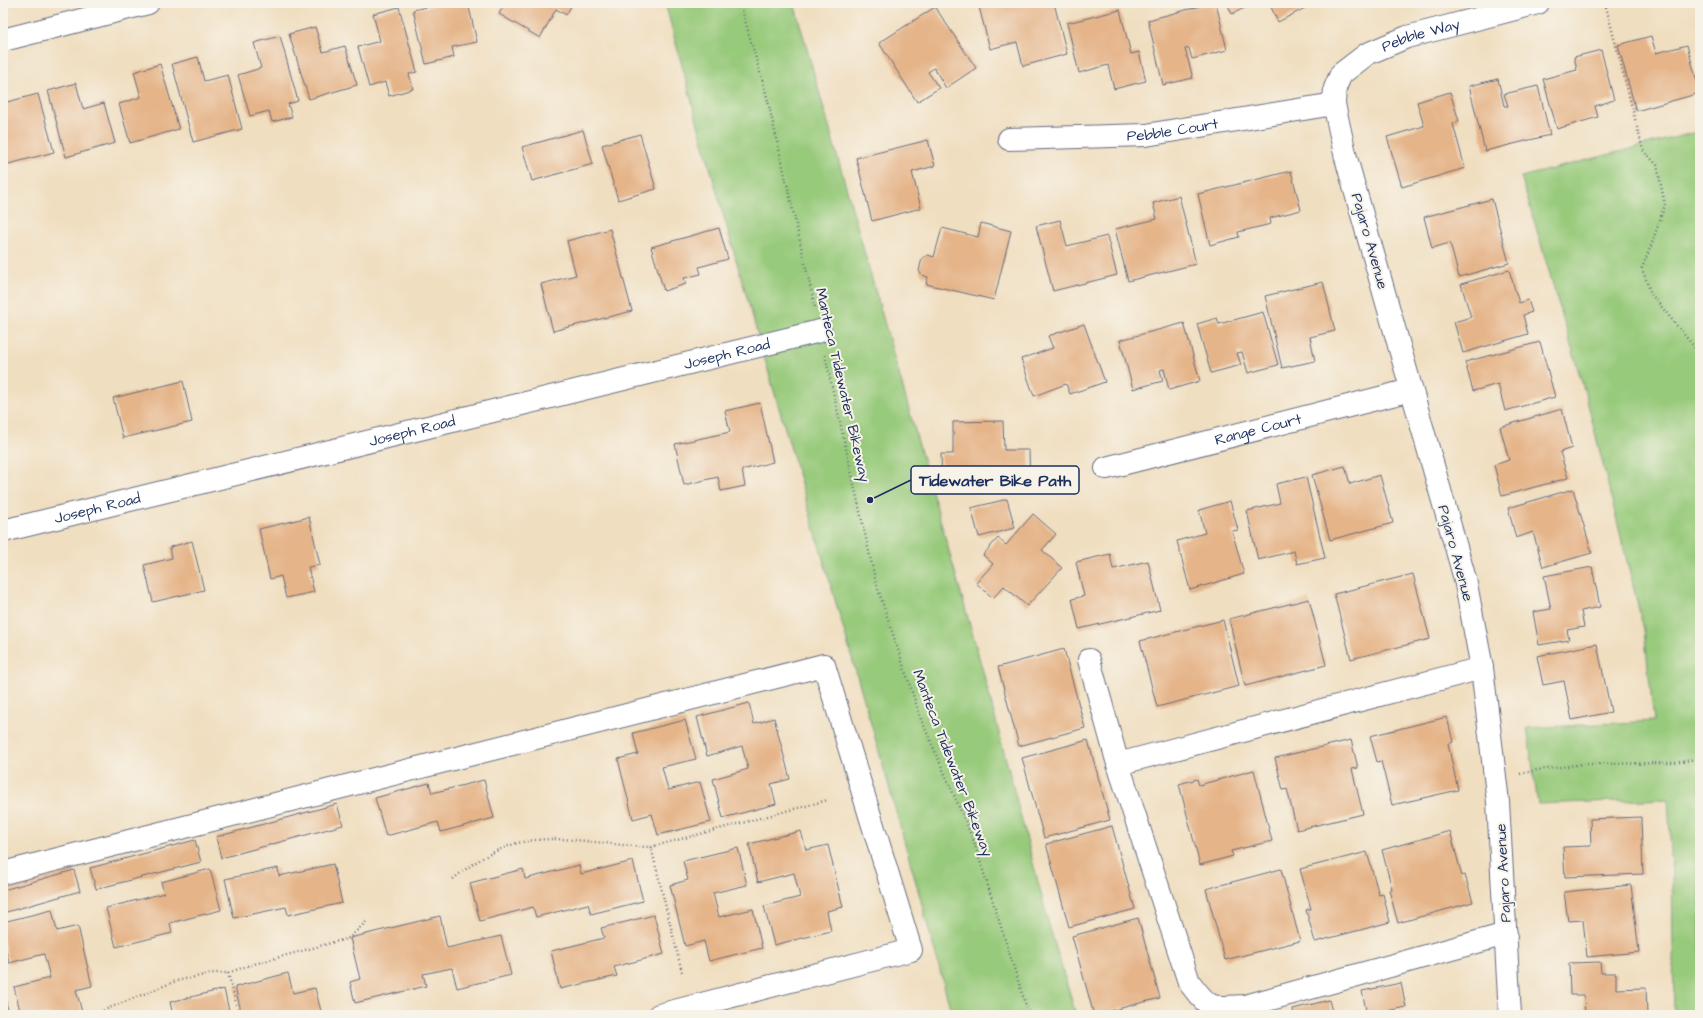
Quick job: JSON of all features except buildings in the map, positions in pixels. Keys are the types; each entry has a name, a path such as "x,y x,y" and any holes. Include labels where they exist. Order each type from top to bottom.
{"street":[{"path":"3,40 148,3"},
{"name":"Pebble Way","path":"1334,104 1335,88 1341,74 1367,54 1407,37 1538,3"},
{"name":"Pebble Court","path":"1008,139 1146,135 1334,104"},
{"name":"Pajaro Avenue","path":"1334,104 1346,158 1465,579 1482,668 1496,780 1510,1015"},
{"name":"Joseph Road","path":"3,531 820,331"},
{"name":"Range Court","path":"1106,468 1411,390"},
{"path":"1089,660 1118,764 1189,982 1204,1002 1214,1007"},
{"path":"3,873 824,665 911,950 659,1015"},
{"path":"1118,764 1482,668"},
{"path":"1193,1015 1214,1007 1245,1006 1506,934"}],"path":[{"name":"Manteca Tidewater Bikeway","path":"740,3 767,97 876,583 921,719 972,839 1029,1015"},
{"path":"1606,3 1643,150 1657,165 1664,204 1652,243 1642,268 1651,294 1700,354"},
{"path":"1496,780 1537,770 1584,764 1675,763 1700,758"},
{"path":"453,879 476,861 490,854 534,840 567,840 651,847 828,800"},
{"path":"651,847 682,972"},
{"path":"92,1015 176,980 214,973 228,973 247,966 349,938 366,922"},
{"path":"228,973 239,1015"}],"green space":[{"path":"665,3 794,3 981,664 1050,928 1076,1015 952,1015 882,762 699,130"},
{"path":"1700,131 1700,1015 1674,1015 1672,871 1668,799 1538,804 1527,728 1654,721 1644,630 1586,396 1521,177"}],"place":[{"name":"Tidewater Bike Path","path":"870,500"}]}
